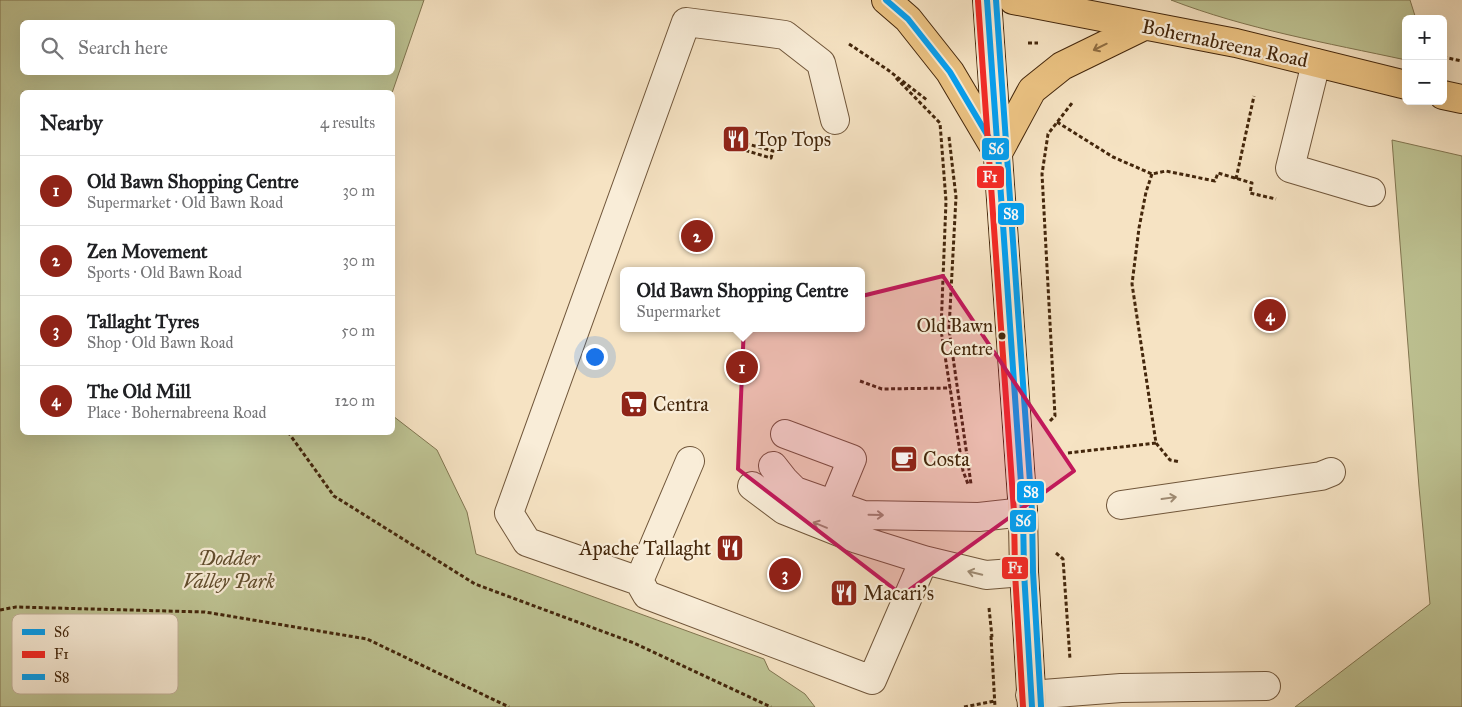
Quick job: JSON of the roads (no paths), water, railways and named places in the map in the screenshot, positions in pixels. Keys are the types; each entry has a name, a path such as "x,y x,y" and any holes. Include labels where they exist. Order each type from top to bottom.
{"main road":[{"path":"886,0 908,19 950,72 998,153"},
{"path":"987,0 1022,512 1031,701"},
{"name":"Bohernabreena Road","path":"1014,0 1236,44 1402,85"},
{"path":"998,153 1032,90 1062,66 1144,26 1116,0"},
{"path":"1447,96 1462,100"}],"lane":[{"path":"835,120 821,63 785,35 686,22 509,513 526,542 639,581 647,595 872,680 924,560"},
{"path":"1316,63 1290,168 1371,192"},
{"path":"786,434 852,459 834,505"},
{"path":"639,581 690,461"},
{"path":"773,466 795,491 863,515 979,517 1022,512"},
{"path":"1121,505 1321,476 1331,472"},
{"path":"752,486 784,510 857,539 924,560 986,575 1024,572"},
{"path":"1031,701 1072,692 1121,688 1220,697 1266,686"}],"place":[{"name":"Top Tops","path":"736,139"},
{"name":"Zen Movement","path":"697,236"},
{"name":"The Old Mill","path":"1270,315"},
{"name":"Old Bawn Centre","path":"1002,336"},
{"name":"Old Bawn Shopping Centre","path":"742,367"},
{"name":"Centra","path":"634,404"},
{"name":"Costa","path":"904,459"},
{"name":"Apache Tallaght","path":"730,548"},
{"name":"Tallaght Tyres","path":"785,574"},
{"name":"Macari's","path":"844,593"}],"park label":[{"name":"Dodder Valley Park","path":"229,570"}]}
